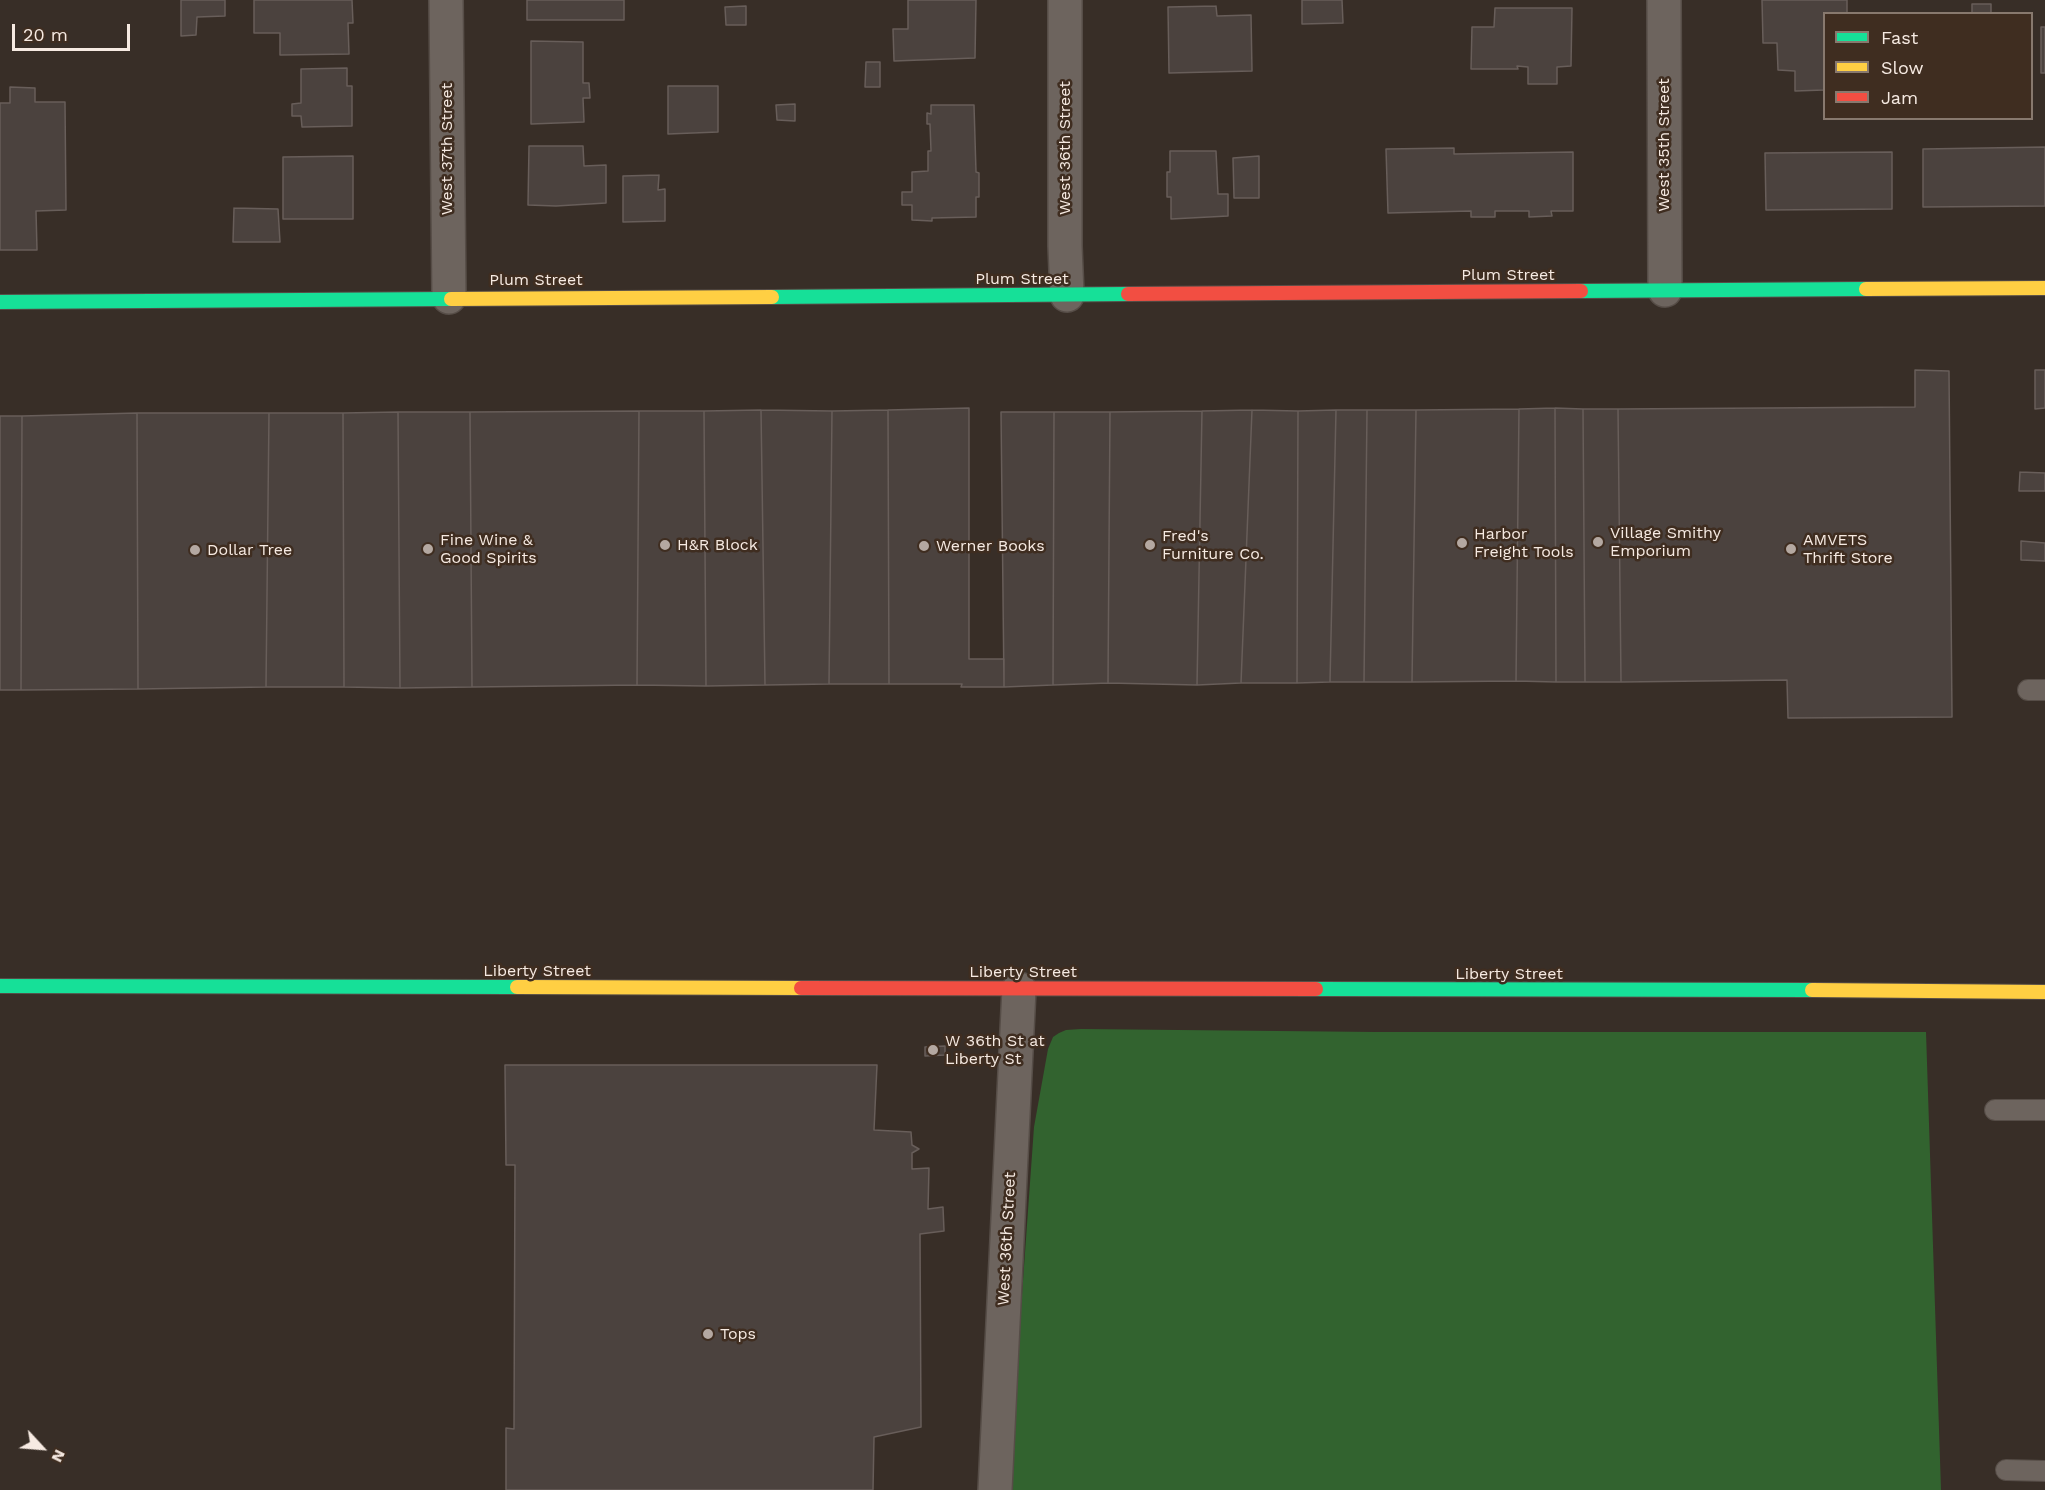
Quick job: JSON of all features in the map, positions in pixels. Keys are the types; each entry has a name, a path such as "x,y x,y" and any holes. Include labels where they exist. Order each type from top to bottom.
{"street":[{"name":"West 37th Street","path":"446,0 448,297"},
{"name":"West 36th Street","path":"1065,0 1067,295"},
{"name":"West 35th Street","path":"1664,0 1665,290"},
{"name":"Plum Street","path":"0,302 448,297 2045,288"},
{"name":"Liberty Street","path":"0,986 2045,992"},
{"name":"West 36th Street","path":"995,1490 1019,989"}],"lane":[{"path":"1995,1110 2045,1110"},
{"path":"2006,1470 2045,1471"}],"green space":[{"path":"1066,1030 1376,1032 1926,1032 1941,1490 1008,1490 1034,1127 1048,1049 1053,1037"}],"building":[{"path":"181,0 225,0 225,16 197,17 196,35 181,36"},
{"path":"254,0 352,0 353,23 348,23 349,54 280,55 280,33 254,33"},
{"path":"527,0 624,0 624,20 527,20"},
{"path":"908,0 976,0 975,58 894,61 893,29 908,29"},
{"path":"1302,0 1342,0 1343,23 1302,24"},
{"path":"1762,0 1847,0 1847,12 1823,12 1823,90 1795,91 1795,71 1778,70 1777,43 1763,43"},
{"path":"1972,4 1991,4 1991,12 1972,12"},
{"path":"746,6 746,25 726,25 725,7"},
{"path":"1216,6 1217,16 1251,15 1252,71 1169,73 1168,7"},
{"path":"1495,8 1572,8 1571,66 1557,67 1557,84 1528,84 1528,67 1471,69 1472,27 1494,27"},
{"path":"2041,27 2045,27 2045,73 2041,73"},
{"path":"531,41 583,42 583,83 589,83 590,98 583,98 584,122 531,124"},
{"path":"866,62 880,62 880,87 865,87"},
{"path":"347,68 347,86 352,86 352,126 302,127 301,116 292,116 292,104 301,103 301,69"},
{"path":"668,86 718,86 718,132 668,134"},
{"path":"10,87 35,88 35,102 65,102 66,210 36,211 37,250 0,250 0,103 10,103"},
{"path":"795,104 795,121 777,120 776,105"},
{"path":"931,105 974,105 976,172 979,173 976,217 932,218 932,221 912,220 912,205 902,205 902,192 912,192 912,172 928,171 928,151 931,151 930,124 927,124 927,113 931,114"},
{"path":"529,146 583,146 584,166 606,165 606,203 528,205"},
{"path":"2045,147 2045,206 1923,207 1923,149"},
{"path":"1454,148 1454,154 1573,152 1573,211 1551,211 1552,216 1529,217 1529,211 1495,211 1495,217 1471,217 1471,211 1388,213 1386,149"},
{"path":"1170,151 1216,151 1218,194 1228,194 1228,216 1171,219 1171,197 1167,197"},
{"path":"1892,152 1892,209 1766,210 1765,153"},
{"path":"353,156 353,219 283,219 283,157"},
{"path":"1259,156 1259,198 1234,198 1233,158"},
{"path":"659,175 658,190 665,189 665,221 623,222 623,176"},
{"path":"234,208 278,209 280,242 233,242"},
{"path":"1915,370 1949,371 1952,717 1788,718 1787,680 1621,682 1618,409 1915,407"},
{"path":"2035,370 2045,370 2045,408 2035,409"},
{"path":"969,408 969,659 1004,659 1004,687 961,687 962,684 889,684 888,410"},
{"path":"1555,408 1583,409 1585,682 1556,682"},
{"path":"1555,408 1556,682 1516,681 1519,409"},
{"path":"1519,409 1516,681 1412,682 1416,410"},
{"path":"1583,409 1618,409 1621,682 1585,682"},
{"path":"761,410 832,411 829,684 765,685"},
{"path":"761,410 765,685 706,686 704,411"},
{"path":"888,410 889,684 829,684 832,411"},
{"path":"1252,410 1241,683 1197,685 1202,411"},
{"path":"1252,410 1298,411 1297,683 1241,683"},
{"path":"1336,410 1330,682 1297,683 1298,411"},
{"path":"1336,410 1367,410 1364,682 1330,682"},
{"path":"1367,410 1416,410 1412,682 1364,682"},
{"path":"639,411 637,685 472,687 470,412"},
{"path":"639,411 704,411 706,686 637,685"},
{"path":"1202,411 1197,685 1108,683 1110,412"},
{"path":"398,412 400,688 344,687 343,413"},
{"path":"398,412 470,412 472,687 400,688"},
{"path":"1001,412 1054,412 1053,685 1004,687"},
{"path":"1054,412 1110,412 1108,683 1053,685"},
{"path":"137,413 138,689 21,690 22,416"},
{"path":"137,413 269,413 266,687 138,689"},
{"path":"269,413 343,413 344,687 266,687"},
{"path":"0,416 22,416 21,690 0,690"},
{"path":"2020,472 2045,473 2045,491 2019,491"},
{"path":"2021,541 2045,543 2045,561 2021,560"},
{"path":"945,1046 945,1055 925,1056 925,1047"},
{"path":"505,1065 877,1065 874,1130 911,1132 912,1145 919,1149 912,1153 912,1169 929,1168 928,1209 943,1207 944,1231 920,1234 921,1427 874,1437 873,1490 506,1490 506,1428 514,1429 515,1165 506,1165"}],"traffic: fast":[{"path":"1581,291 1866,289"},
{"path":"772,297 1128,294"},
{"path":"0,302 451,299"},
{"path":"0,986 517,987"},
{"path":"1316,989 1812,990"}],"traffic: slow":[{"path":"1866,289 2045,288"},
{"path":"451,299 772,297"},
{"path":"517,987 801,988"},
{"path":"1812,990 2045,992"}],"traffic: jam":[{"path":"1128,294 1581,291"},
{"path":"801,988 1316,989"}],"place":[{"name":"Village Smithy Emporium","path":"1598,542"},
{"name":"Harbor Freight Tools","path":"1462,543"},
{"name":"H&R Block","path":"665,545"},
{"name":"Fred's Furniture Co.","path":"1150,545"},
{"name":"Werner Books","path":"924,546"},
{"name":"Fine Wine & Good Spirits","path":"428,549"},
{"name":"AMVETS Thrift Store","path":"1791,549"},
{"name":"Dollar Tree","path":"195,550"},
{"name":"W 36th St at Liberty St","path":"933,1050"},
{"name":"Tops","path":"708,1334"}]}
